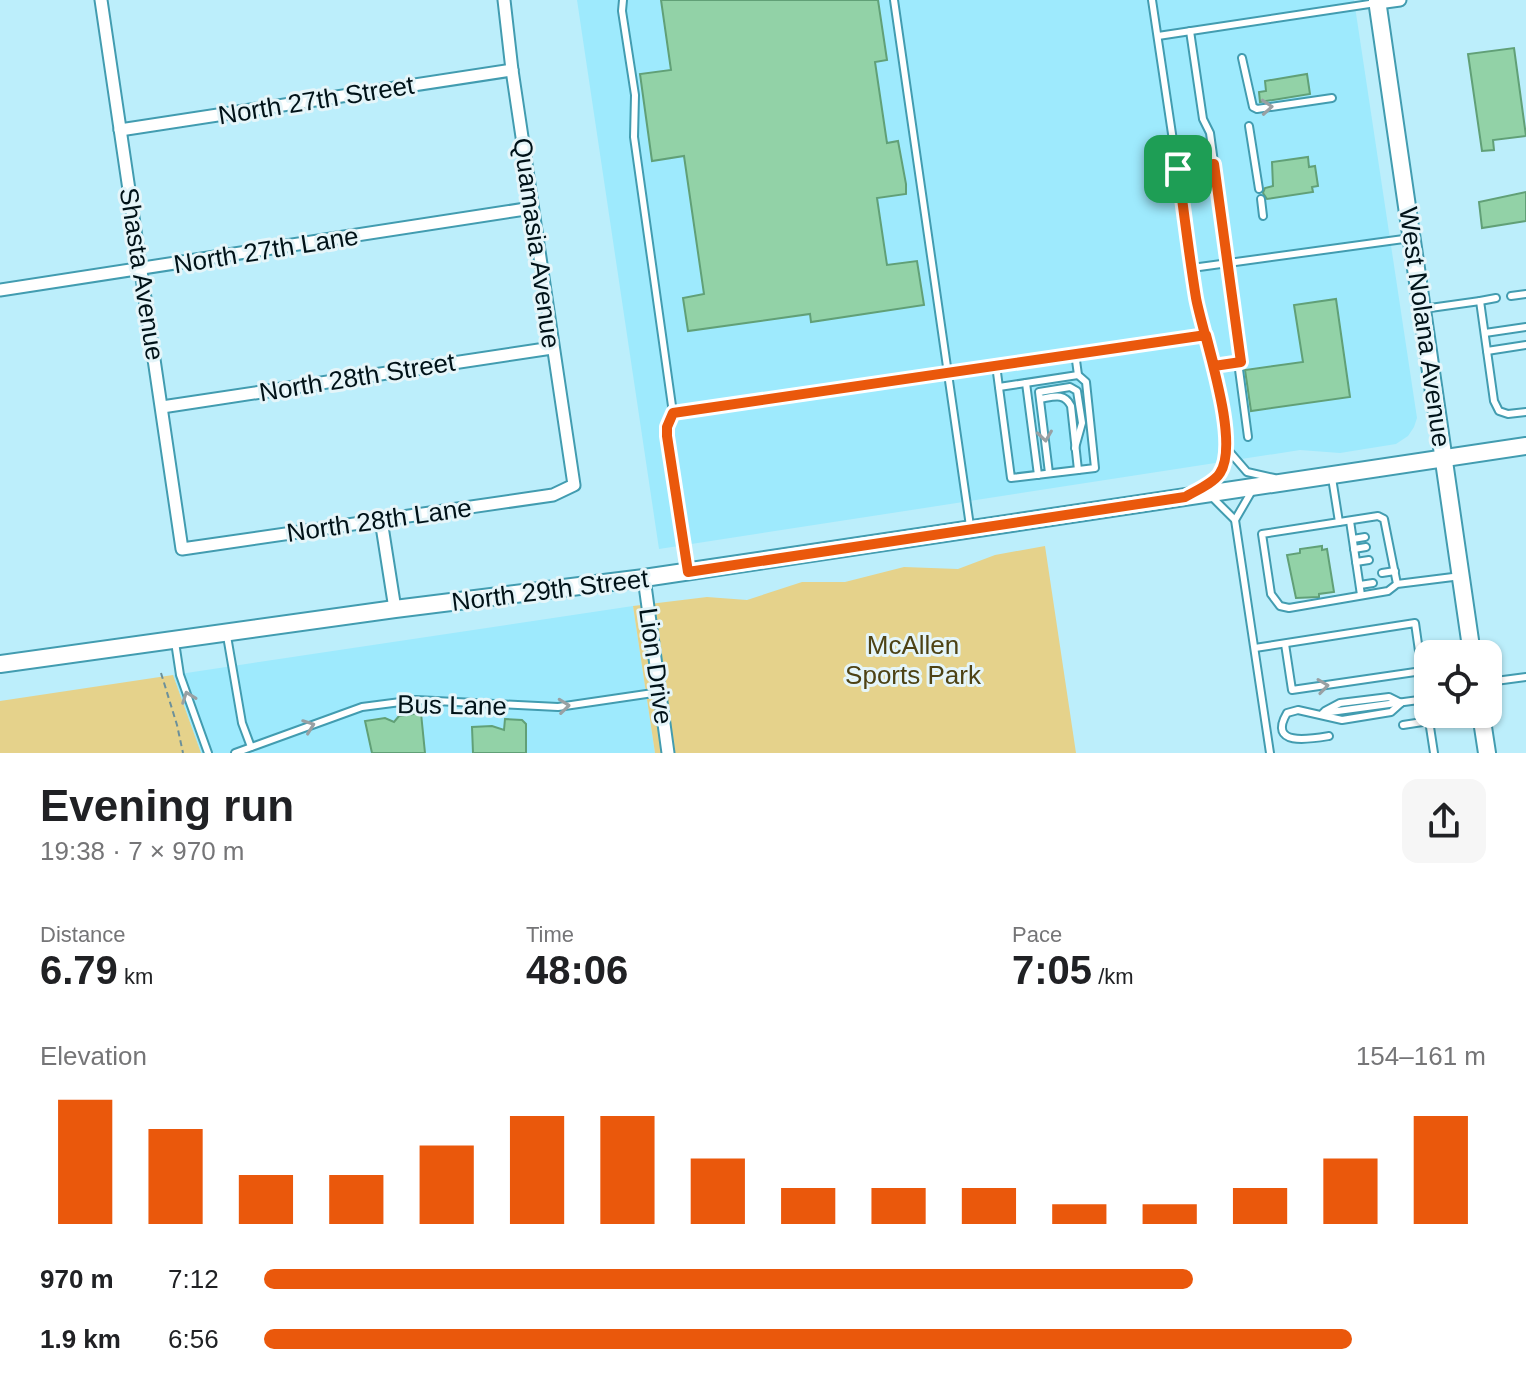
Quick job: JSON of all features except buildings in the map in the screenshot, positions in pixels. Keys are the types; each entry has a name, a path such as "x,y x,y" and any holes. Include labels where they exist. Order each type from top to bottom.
{"street":[{"name":"Shasta Avenue","path":"101,0 182,549"},
{"name":"Quamasia Avenue","path":"504,0 574,485"},
{"path":"1378,2 1400,0"},
{"name":"West Nolana Avenue","path":"1378,2 1470,640"},
{"name":"North 27th Street","path":"120,130 512,70"},
{"name":"North 27th Lane","path":"0,290 532,208"},
{"name":"North 28th Street","path":"162,407 552,348"},
{"name":"North 29th Street","path":"0,664 688,572 1526,446"},
{"name":"North 28th Lane","path":"182,549 553,495 574,485"},
{"path":"381,520 395,609"},
{"name":"Lion Drive","path":"644,578 668,753"},
{"path":"1483,728 1487,753"}],"lane":[{"path":"623,0 635,95 634,137 673,413 667,436 688,572"},
{"path":"894,0 970,530"},
{"path":"1152,0 1197,301 1214,366 1228,450 1220,474 1185,497"},
{"path":"1158,36 1378,2"},
{"path":"1190,31 1203,119 1210,133 1241,362 1214,366"},
{"path":"1242,58 1253,107 1257,109 1332,98"},
{"path":"1249,126 1259,189"},
{"path":"1178,169 1214,164"},
{"path":"1261,199 1263,216"},
{"path":"1192,268 1412,238"},
{"path":"1511,296 1526,294"},
{"path":"1423,309 1496,298"},
{"path":"1480,301 1494,401 1499,411 1508,414 1526,412"},
{"path":"1485,333 1526,327"},
{"path":"673,413 1206,335"},
{"path":"1487,351 1526,345"},
{"path":"996,365 1011,478 1095,468 1086,382 1078,375 1075,353"},
{"path":"1238,362 1248,437"},
{"path":"999,387 1078,375"},
{"path":"1026,383 1038,475"},
{"path":"1049,473 1039,392 1070,387 1077,391 1082,423 1075,448"},
{"path":"1040,399 1061,396 1071,406 1078,470"},
{"path":"1228,450 1247,472 1289,482"},
{"path":"1332,476 1339,522"},
{"path":"1235,520 1254,487"},
{"path":"1209,494 1235,520 1270,753"},
{"path":"1378,516 1384,519 1396,582 1388,591 1355,598 1289,608 1280,606 1271,594 1262,534 1339,522 1378,516"},
{"path":"1350,521 1361,595"},
{"path":"1378,535 1388,533"},
{"path":"1353,539 1365,537"},
{"path":"1379,545 1390,543"},
{"path":"1354,549 1366,547"},
{"path":"1381,558 1392,557"},
{"path":"1356,562 1369,560"},
{"path":"1382,573 1395,571"},
{"path":"1358,576 1370,574"},
{"path":"1385,581 1461,576"},
{"path":"1360,585 1373,583"},
{"path":"1255,648 1415,623 1418,640"},
{"path":"226,632 242,723 251,747"},
{"path":"174,640 180,675 208,753"},
{"path":"1285,644 1292,690 1414,669"},
{"path":"1502,680 1526,677"},
{"name":"Bus Lane","path":"235,753 362,707 402,701 558,707 660,692"},
{"path":"1329,736 1298,741 1288,737 1282,721 1287,713 1298,710 1318,714 1414,701"},
{"path":"1403,725 1414,721"},
{"path":"1431,728 1434,753"}],"path":[{"path":"161,673 183,753"}],"shaded area":[{"path":"577,0 1354,0 1417,418 1414,427 1408,436 1396,444 1340,453 1300,450 659,549"},
{"path":"633,606 655,753 201,753 173,675"}],"green space":[{"name":"McAllen Sports Park","path":"1045,546 1076,753 655,753 633,606 707,597 747,600 802,582 845,582 904,567 958,569 995,555"},
{"path":"173,675 201,753 0,753 0,701"}],"route":[{"path":"1178,169 1197,301 1206,335 1214,366 1228,450 1220,474 1185,497 688,572 667,436 673,413 1206,335 1214,366 1241,362 1214,164 1178,169"}]}
